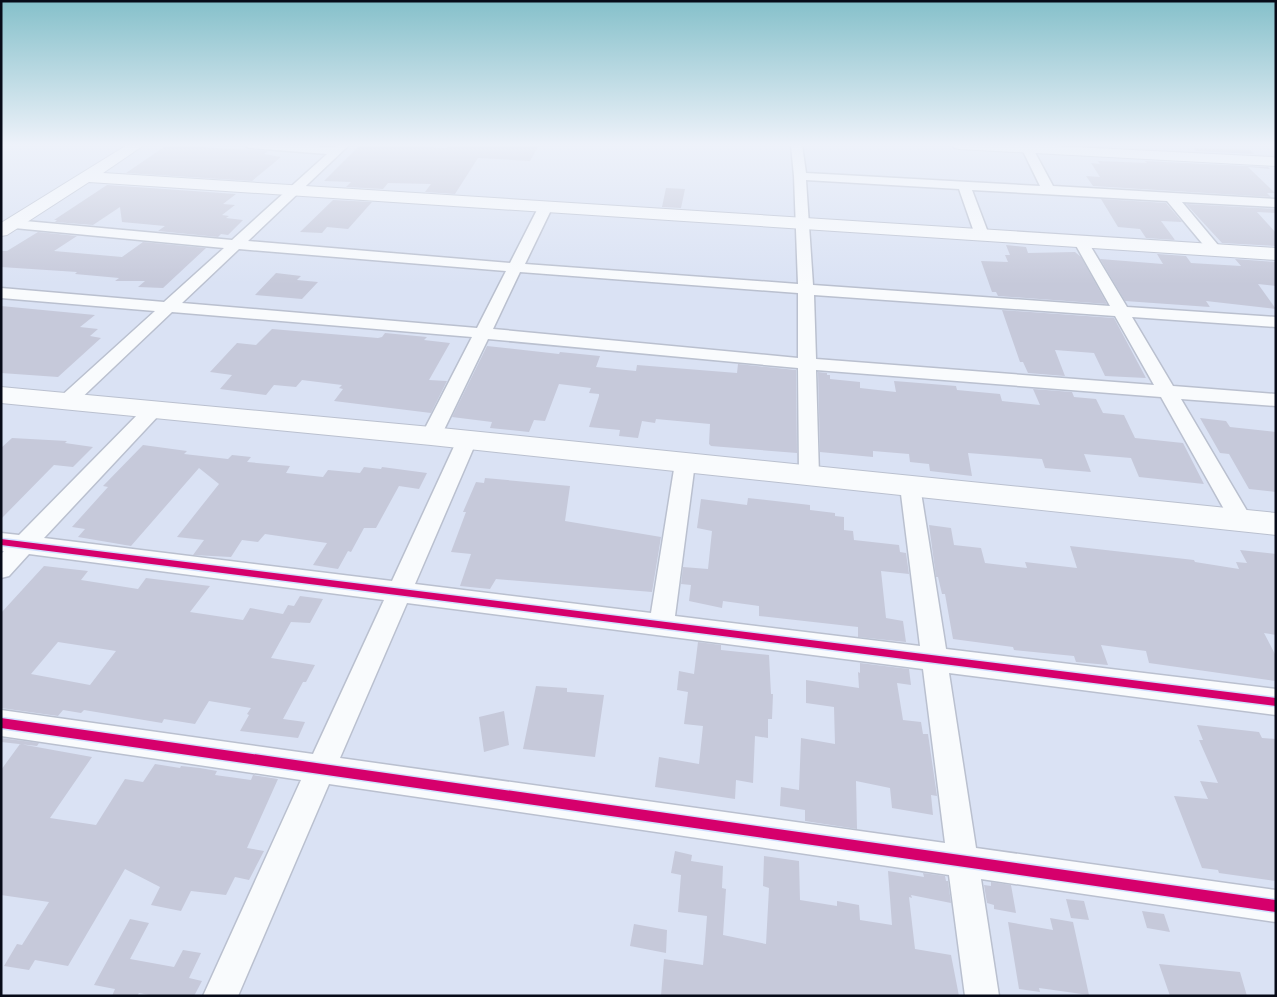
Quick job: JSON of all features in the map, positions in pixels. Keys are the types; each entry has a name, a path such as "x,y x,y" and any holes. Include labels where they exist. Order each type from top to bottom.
{"street":[{"path":"7,228 63,192"},
{"path":"67,401 291,192"},
{"path":"300,192 1276,254"},
{"path":"801,192 806,289 809,476"},
{"path":"966,192 982,235"},
{"path":"1075,192 1276,203"},
{"path":"1171,197 1216,251"},
{"path":"430,436 545,208"},
{"path":"7,228 806,289 1276,322"},
{"path":"1081,242 1242,521"},
{"path":"1,293 481,333 808,364 1170,394 1276,400"},
{"path":"1,395 430,436 1276,524"},
{"path":"1,569 153,410"},
{"path":"220,996 467,440"},
{"path":"662,625 685,463"},
{"path":"910,486 982,996"},
{"path":"1,542 1276,702"},
{"path":"1,723 1276,906"}],"building":[{"path":"97,192 201,192 236,194 223,204 235,205 222,215 229,216 226,218 243,220 228,235 221,234 218,237 158,231 165,226 122,222 120,207 93,225 55,222 57,220 54,220"},
{"path":"425,192 457,192 455,194"},
{"path":"665,192 684,192 681,208 662,207"},
{"path":"1182,192 1273,192 1275,193 1267,193 1271,197"},
{"path":"1101,199 1166,203 1182,222 1161,221 1175,240 1146,238 1140,229 1118,227"},
{"path":"333,200 372,202 348,229 327,227 322,233 300,232"},
{"path":"1186,204 1276,209 1276,213 1257,212 1276,233 1276,246 1222,243"},
{"path":"38,232 77,236 54,251 122,257 143,242 206,248 163,288 138,287 145,281 115,281 119,278 75,274 77,272 1,267 1,251 7,251"},
{"path":"1006,245 1026,247 1028,253 1075,252 1081,257 1107,304 998,296 996,292 992,292 981,261 1008,262 1005,255 1010,255"},
{"path":"1157,254 1186,256 1191,263 1241,266 1235,259 1276,262 1276,286 1258,284 1276,309 1206,301 1210,307 1125,301 1100,259 1163,264"},
{"path":"276,273 301,276 297,280 318,282 302,299 255,295"},
{"path":"1,306 95,315 80,327 98,329 90,336 101,338 58,377 1,373"},
{"path":"1002,310 1114,318 1146,378 1105,376 1094,353 1055,350 1065,376 1028,373 1023,362 1020,362"},
{"path":"272,329 378,338 382,337 385,333 427,337 424,340 450,343 429,380 447,381 431,413 334,401 343,389 339,388 342,385 302,380 296,387 274,385 266,395 220,389 232,375 210,372 237,343 256,345"},
{"path":"487,346 559,354 560,352 600,356 596,367 636,371 637,365 737,373 738,364 796,370 797,453 711,446 709,444 710,424 656,419 655,423 642,421 638,438 619,436 620,430 589,427 599,394 589,393 591,388 559,384 545,421 534,420 529,432 490,428 492,422 452,417"},
{"path":"818,372 827,373 827,375 830,375 830,379 860,382 860,388 896,392 894,381 956,386 957,390 1000,394 1002,401 1040,405 1033,389 1072,392 1074,397 1096,399 1103,413 1124,415 1135,438 1183,443 1204,484 1139,477 1131,458 1084,454 1091,472 1045,468 1042,459 968,453 972,476 930,471 929,464 910,462 909,454 873,451 873,457 820,452"},
{"path":"1200,418 1226,421 1230,427 1276,432 1276,492 1249,489 1229,454 1220,453"},
{"path":"12,438 67,441 65,443 93,447 73,467 54,465 1,519 1,448"},
{"path":"143,445 187,451 184,454 228,459 232,455 251,457 247,462 290,466 286,473 323,477 328,470 360,473 364,467 381,469 382,467 427,473 419,489 399,486 376,528 364,528 351,552 348,551 338,569 313,565 327,543 265,534 258,542 242,540 231,557 193,555 204,540 177,537 219,484 199,468 131,546 78,537 85,529 72,527 108,487 103,486"},
{"path":"485,478 570,486 565,521 661,537 652,592 496,579 490,589 460,586 471,554 451,552 466,512 463,512 476,482 484,483"},
{"path":"748,498 810,505 810,510 835,513 835,516 844,517 844,530 853,531 854,540 899,545 900,552 906,553 909,574 881,571 886,618 903,621 906,642 858,637 858,627 759,616 759,606 723,601 722,608 689,601 691,585 681,584 683,567 708,569 712,531 697,528 701,499 747,505"},
{"path":"929,525 951,528 954,545 981,548 985,563 1027,568 1025,562 1077,568 1070,546 1194,560 1195,562 1239,569 1236,562 1247,563 1240,550 1276,554 1276,635 1264,633 1276,656 1276,681 1149,663 1146,651 1101,645 1108,665 1076,662 1074,656 1014,650 1013,647 953,639 945,594 942,594 938,577 936,577"},
{"path":"44,566 88,571 81,580 138,589 146,578 210,586 190,612 243,620 250,608 283,614 288,605 294,606 300,596 323,599 310,623 291,622 271,658 315,665 306,682 303,682 283,719 305,722 298,738 240,731 251,708 209,701 195,724 164,719 162,723 84,710 81,713 63,710 58,716 1,708 1,613","holes":["58,642 116,651 90,685 31,674"]},
{"path":"698,642 721,645 721,650 769,655 771,694 773,694 772,719 768,719 768,738 755,736 753,783 736,780 735,799 655,787 659,757 699,764 703,726 684,724 688,692 677,690 679,671 694,674"},
{"path":"860,663 909,669 911,685 897,683 903,720 921,722 923,734 928,734 937,796 931,795 933,815 892,808 890,788 856,781 857,829 805,821 805,810 780,806 781,787 799,790 801,738 835,744 834,707 806,703 806,680 859,688 858,672 860,673"},
{"path":"536,686 567,688 567,692 604,695 595,757 523,749"},
{"path":"504,711 509,745 484,752 479,717"},
{"path":"1197,725 1259,732 1262,738 1276,739 1276,881 1219,873 1218,870 1202,868 1174,796 1208,799 1200,781 1218,783 1199,740 1203,740"},
{"path":"1,738 39,743 37,746 1,742"},
{"path":"20,744 92,757 50,818 96,825 125,779 143,782 155,764 180,768 181,766 200,768 217,771 215,775 251,780 253,775 278,779 247,848 264,851 249,880 235,877 226,895 191,891 181,911 151,905 160,887 125,869 68,966 35,960 29,970 4,966 17,944 22,945 49,902 1,895 1,770"},
{"path":"675,851 692,855 691,861 723,866 722,888 726,889 723,935 766,944 769,888 763,886 764,856 799,861 800,900 837,906 837,901 859,905 860,920 892,925 888,871 924,877 923,873 945,876 946,881 948,881 951,903 911,895 912,898 909,897 915,949 951,955 959,996 661,996 664,959 703,965 704,955 707,916 678,912 681,875 671,873"},
{"path":"991,882 1011,885 1016,913 994,909 994,905 987,903 984,885 991,886"},
{"path":"1066,899 1084,901 1089,920 1071,918"},
{"path":"1142,911 1164,914 1170,932 1147,928"},
{"path":"1050,918 1073,922 1089,995 1039,988 1040,992 1019,989 1008,922 1053,930"},
{"path":"130,919 149,923 130,959 174,967 183,950 201,953 189,978 202,981 194,996 154,996 139,993 137,996 112,996 115,989 94,985"},
{"path":"634,924 667,930 666,953 630,946"},
{"path":"1159,964 1240,972 1247,996 1170,996"}],"cycle path":[{"path":"1,542 1276,702"},
{"path":"1,723 1276,906"}]}
